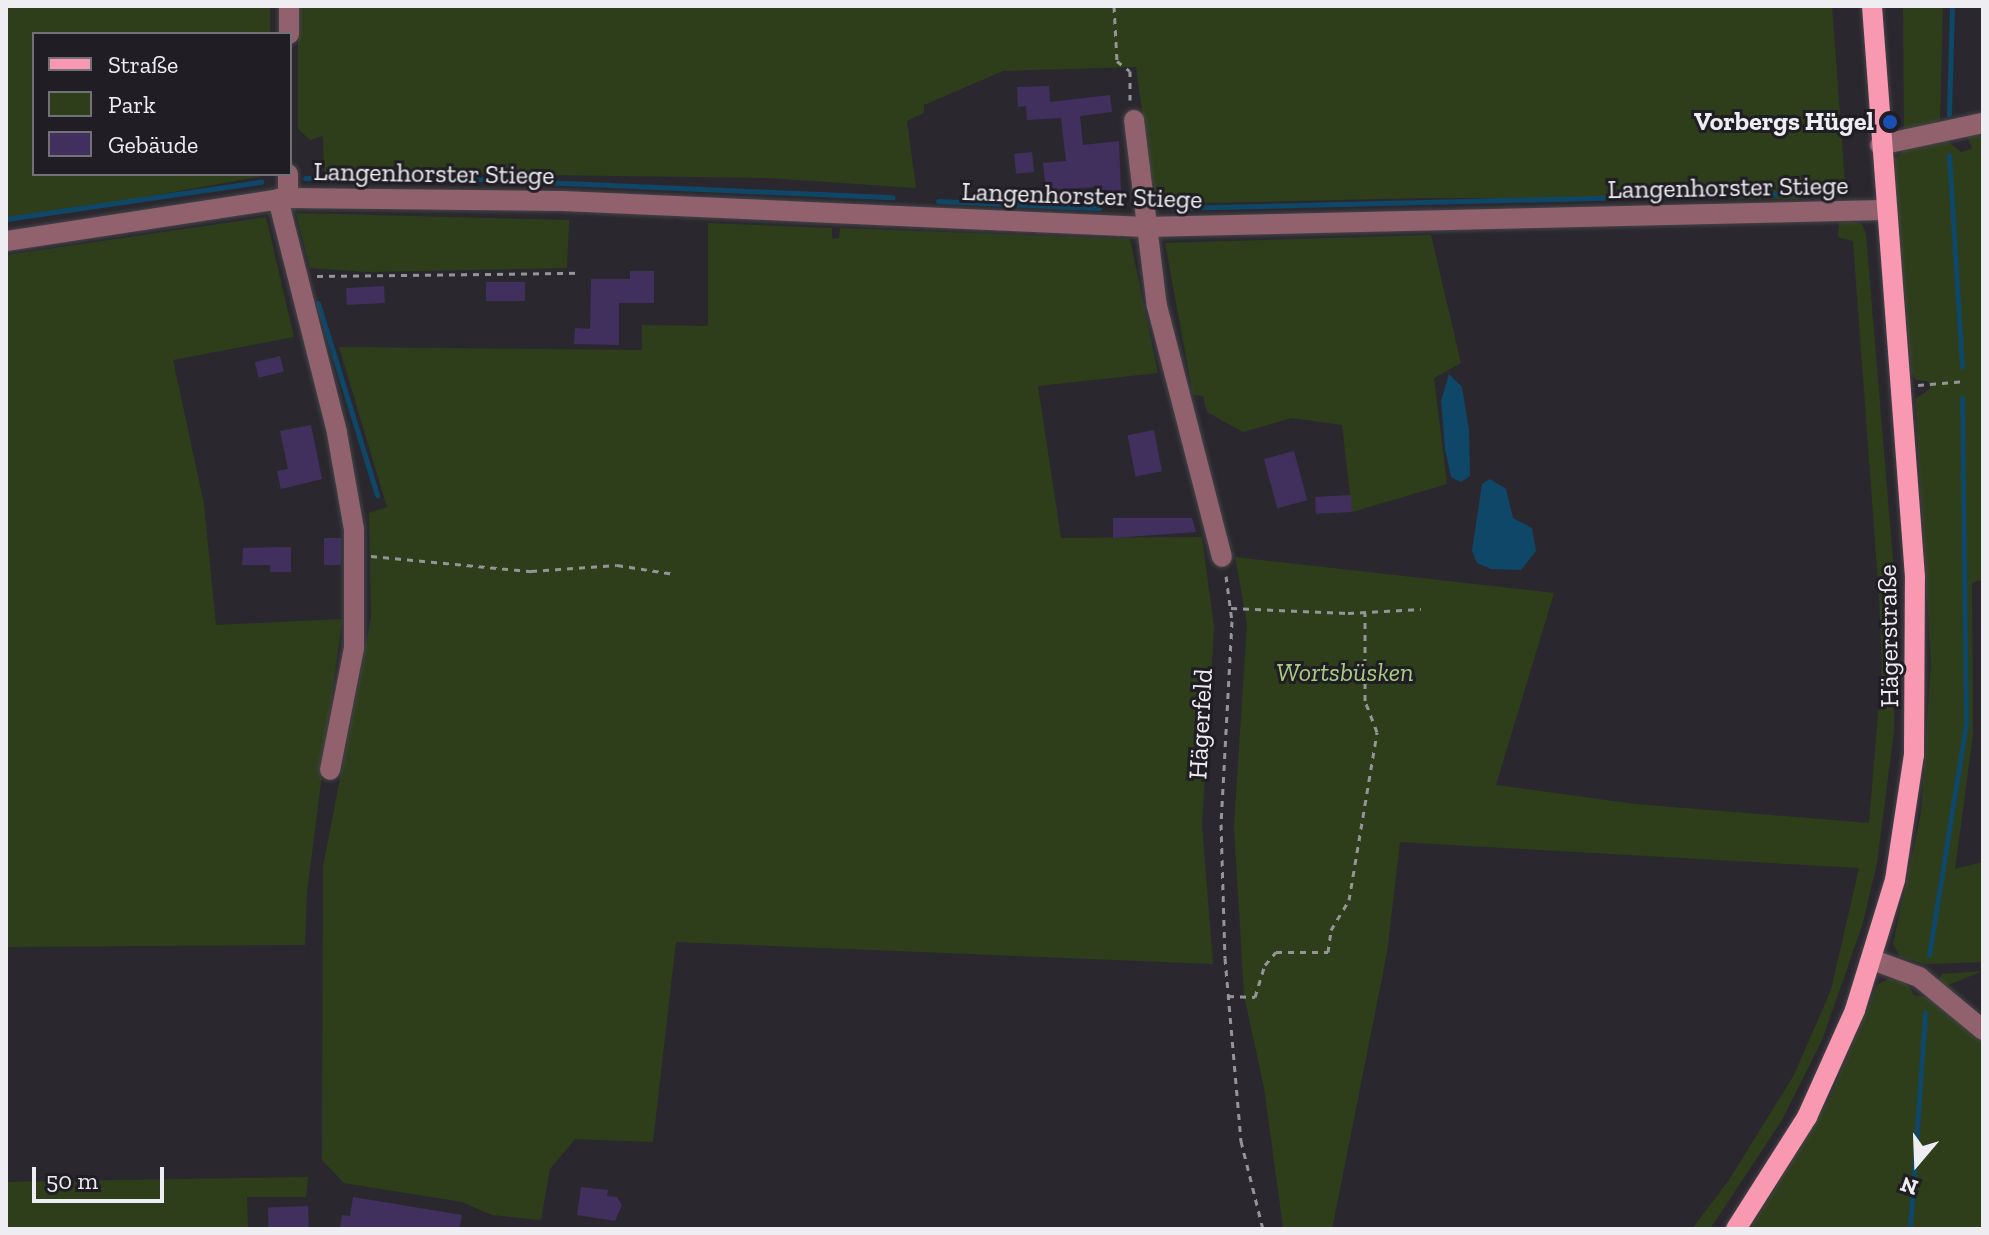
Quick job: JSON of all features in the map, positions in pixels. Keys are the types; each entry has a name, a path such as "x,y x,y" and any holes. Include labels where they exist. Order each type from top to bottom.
{"main road":[{"name":"Hägerstraße","path":"1736,1229 1820,1092 1873,960 1901,849 1917,700 1914,549 1884,210 1872,6"}],"street":[{"path":"289,6 289,32"},
{"path":"1134,120 1145,227 1170,363 1222,557"},
{"path":"1880,145 1983,123"},
{"path":"283,198 288,176"},
{"name":"Langenhorster Stiege","path":"283,198 295,272 340,445 355,554 354,648 330,770"},
{"name":"Langenhorster Stiege","path":"6,241 283,198 563,201 1145,227 1884,210"},
{"path":"1873,960 1919,977 1983,1030"}],"path":[{"path":"1114,6 1117,61 1130,71 1134,120"},
{"path":"295,272 367,278 581,273"},
{"path":"1899,387 1966,381"},
{"path":"355,554 531,571 617,565 674,574"},
{"name":"Hägerfeld","path":"1222,557 1231,608 1221,824 1228,996 1241,1141 1263,1229"},
{"path":"1231,608 1365,613 1421,609"},
{"path":"1228,996 1255,997 1265,965 1276,952 1323,954 1330,947 1331,930 1341,920 1357,873 1377,732 1363,681 1365,613"}],"green space":[{"path":"6,6 270,6 270,32 32,32 32,176 262,176 6,222"},
{"path":"298,6 1832,6 1845,183 1798,199 1426,198 1155,204 1136,67 1003,71 924,105 924,113 907,121 916,188 768,178 324,172 323,136 310,140 298,129"},
{"path":"1903,6 1943,6 1940,120 1904,134"},
{"path":"1983,129 1983,579 1972,583 1973,734 1955,869 1983,862 1983,962 1925,964 1900,957 1893,944 1921,813 1931,663 1915,399 1930,389 1928,381 1916,380 1911,371 1893,161 1904,150 1945,139 1961,152 1972,149 1967,135"},
{"path":"296,213 569,220 567,268 366,272 310,268"},
{"path":"266,217 294,337 173,360 204,504 216,625 342,619 307,892 305,945 6,947 6,255"},
{"name":"Wortsbüsken","path":"1839,219 1862,224 1866,234 1894,573 1894,731 1877,863 1862,926 1822,1040 1782,1120 1710,1229 1692,1229 1729,1180 1794,1075 1831,990 1859,868 1400,842 1387,953 1332,1229 1283,1227 1264,1088 1244,995 1234,826 1247,624 1235,557 1554,593 1496,785 1635,804 1869,823 1882,666 1879,596 1853,241 1838,237"},
{"path":"708,223 832,228 832,239 839,238 840,228 1130,239 1158,373 1038,386 1061,538 1202,537 1214,627 1202,825 1213,964 676,942 653,1142 575,1139 550,1169 541,1220 492,1215 462,1202 344,1183 322,1160 323,867 371,617 369,513 387,507 339,347 642,350 642,325 708,326"},
{"path":"1431,235 1461,363 1434,378 1447,484 1352,512 1342,425 1292,418 1243,432 1207,412 1203,396 1193,395 1165,243"},
{"path":"1983,971 1948,985 1960,995 1938,982 1942,974"},
{"path":"1891,977 1907,984 1914,995 1927,997 1983,1038 1983,1229 1750,1229 1830,1098 1877,985"},
{"path":"308,1177 306,1197 247,1197 248,1229 6,1229 6,1182"}],"water":[{"path":"1449,374 1462,387 1469,430 1470,476 1461,482 1451,477 1445,449 1441,401"},
{"path":"1490,479 1506,489 1513,518 1532,528 1536,551 1521,570 1491,569 1477,563 1472,551 1482,484"}],"building":[{"path":"1049,86 1050,102 1110,95 1112,112 1080,116 1083,145 1119,141 1121,192 1096,195 1095,187 1046,190 1043,163 1066,161 1061,118 1027,120 1026,106 1018,107 1017,87"},
{"path":"1032,152 1034,172 1016,174 1014,154"},
{"path":"630,271 654,271 654,303 619,303 619,345 574,344 575,328 590,329 591,279 630,279"},
{"path":"486,282 525,282 525,301 486,301"},
{"path":"384,286 385,303 347,305 346,288"},
{"path":"280,356 284,372 259,378 255,362"},
{"path":"311,425 322,479 281,489 277,471 288,469 280,431"},
{"path":"1154,430 1162,471 1136,476 1127,435"},
{"path":"1294,451 1307,500 1277,508 1264,459"},
{"path":"1351,495 1352,512 1316,514 1315,497"},
{"path":"1113,518 1192,518 1196,532 1113,538"},
{"path":"324,538 341,538 341,565 324,565"},
{"path":"291,547 291,572 270,572 270,565 242,565 243,548"},
{"path":"581,1187 608,1190 607,1196 617,1197 622,1205 615,1221 577,1215"},
{"path":"353,1197 462,1215 459,1229 340,1229 342,1215 350,1216"},
{"path":"308,1206 309,1229 269,1229 268,1207"}],"waterway":[{"path":"1949,114 1952,6"},
{"path":"1949,155 1962,367"},
{"path":"305,178 416,178"},
{"path":"450,178 893,197"},
{"path":"6,219 261,182"},
{"path":"1172,208 1803,193"},
{"path":"938,201 1099,208"},
{"path":"318,303 377,495"},
{"path":"1929,955 1966,723 1962,398"},
{"path":"1910,1229 1925,1013"}],"place":[{"name":"Vorbergs Hügel","path":"1890,122"}]}
